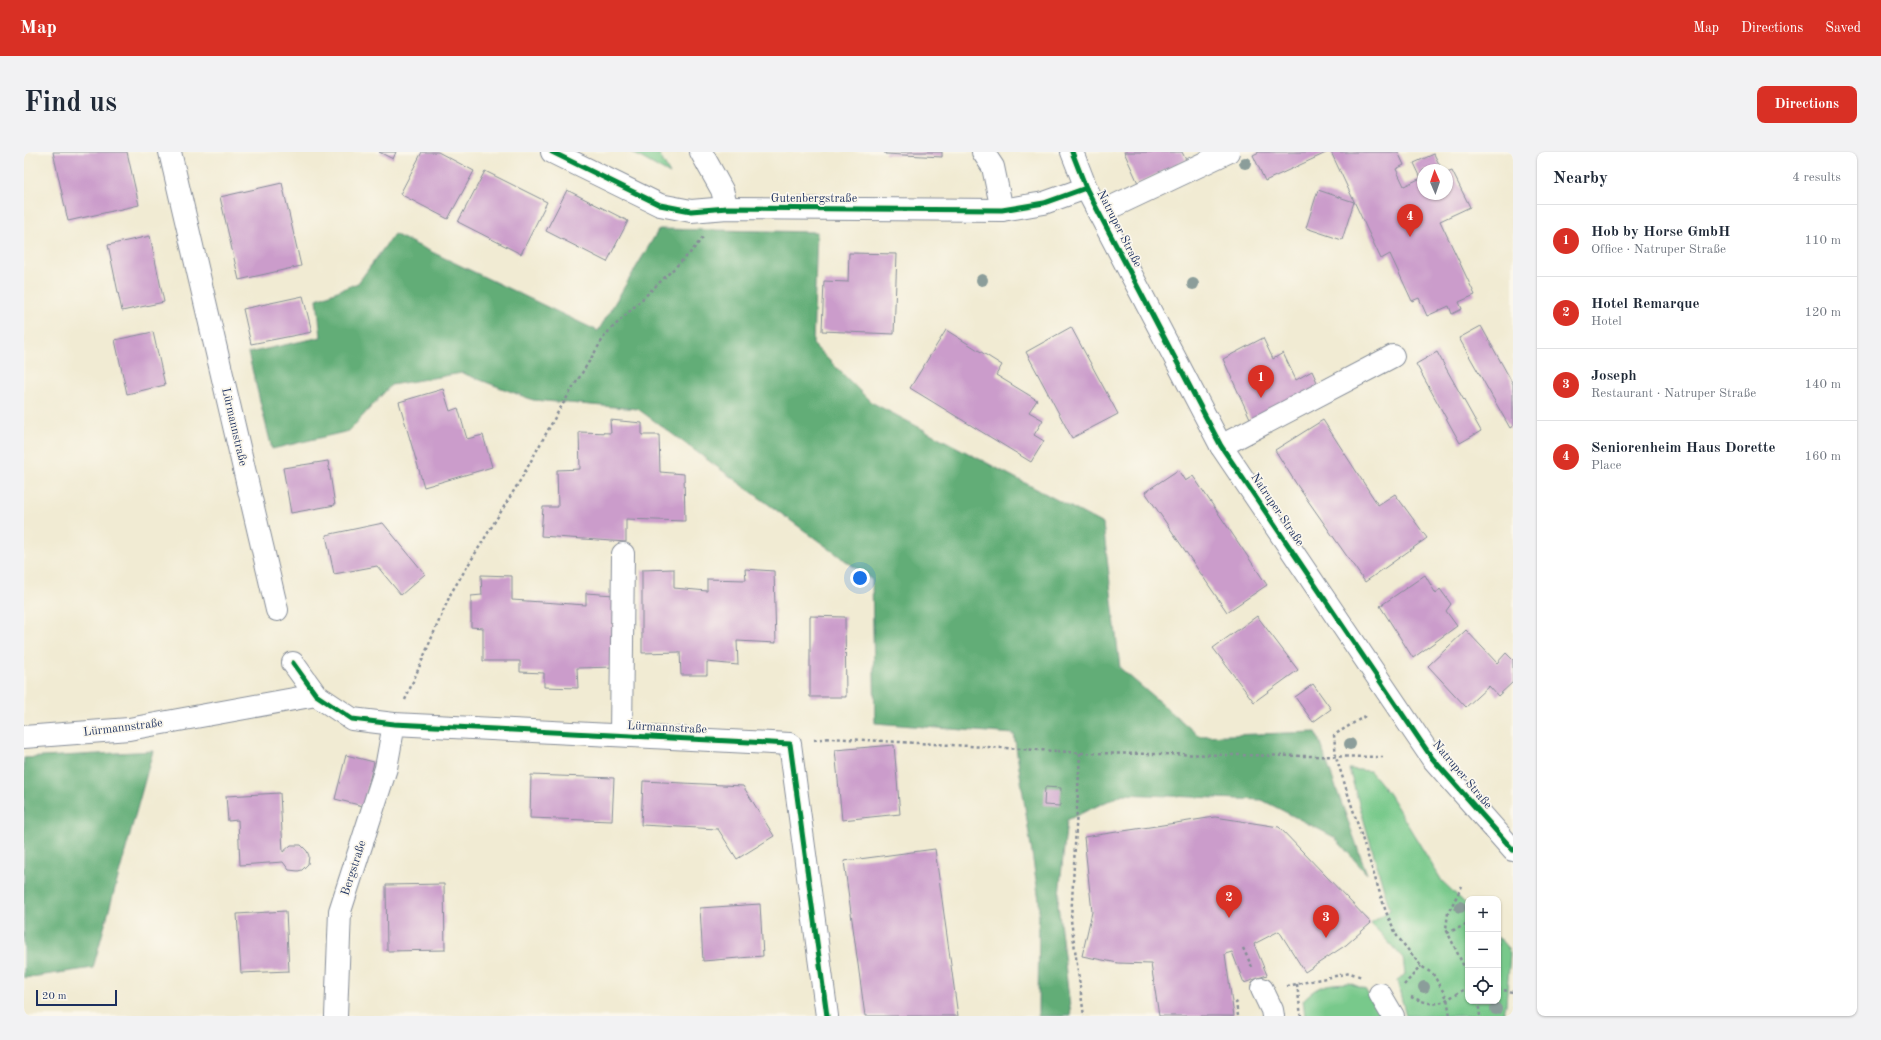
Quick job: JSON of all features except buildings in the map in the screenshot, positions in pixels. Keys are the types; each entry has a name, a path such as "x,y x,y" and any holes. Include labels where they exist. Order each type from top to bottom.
{"street":[{"name":"Lürmannstraße","path":"170,152 277,610"},
{"name":"Gutenbergstraße","path":"552,152 660,206 691,211 727,208 1002,210 1044,203 1086,188"},
{"path":"701,152 722,190 727,208"},
{"path":"983,152 993,167 1002,210"},
{"name":"Natruper Straße","path":"1072,152 1086,188 1221,446 1432,758 1513,850"},
{"path":"1099,213 1228,152"},
{"path":"1221,446 1393,356"},
{"path":"621,736 623,554"},
{"name":"Lürmannstraße","path":"293,663 316,695 352,719 394,724 790,744"},
{"name":"Lürmannstraße","path":"24,737 129,729 316,695"},
{"name":"Bergstraße","path":"336,1016 340,911 386,768 394,724"},
{"path":"790,744 827,1016"},
{"path":"1262,989 1272,1010 1273,1016"},
{"path":"1390,992 1393,1016"}],"path":[{"path":"394,724 451,593 521,479 558,412 606,334 691,252 727,208"},
{"path":"1365,716 1334,736 1336,757 1386,912 1397,936 1421,966 1433,974 1447,998 1450,1016"},
{"path":"790,744 830,738 1080,753 1383,757"},
{"path":"1080,753 1071,920 1084,1016"},
{"path":"1462,886 1448,913 1446,929 1465,968"},
{"path":"1447,933 1465,925"},
{"path":"1390,992 1421,966"},
{"path":"1238,1016 1236,1003 1262,989 1297,984 1350,973 1364,978"},
{"path":"1297,984 1301,1016"},
{"path":"1406,994 1419,1001 1439,1003 1465,990"},
{"path":"1501,990 1513,992"},
{"path":"1478,1004 1480,1016"}],"green space":[{"path":"631,152 658,152 670,174"},
{"path":"659,229 817,232 813,344 871,402 1103,524 1120,668 1199,736 1316,732 1367,874 1334,837 1262,800 1123,794 1067,820 1058,904 1071,1016 1038,1016 1039,900 1014,734 875,723 872,580 638,409 533,400 462,373 391,385 349,431 272,449 248,353 321,337 317,299 358,283 394,234 598,331"},
{"path":"153,751 93,968 24,978 24,758"},
{"path":"1349,769 1370,771 1389,794 1442,881 1465,903 1465,1004 1501,1004 1501,940 1506,946 1510,953 1506,1005 1503,1016 1406,1016 1397,981 1405,974 1403,958 1371,923 1390,910"},
{"path":"1349,983 1365,989 1381,1016 1305,1016 1303,1000 1314,991 1324,986"}],"cycle path":[{"path":"552,152 660,205 691,211 727,208 1002,210 1044,203 1086,188"},
{"path":"1072,152 1086,188 1221,446 1432,758 1513,850"},
{"path":"293,663 316,695 352,719 394,724 790,744 827,1016"}],"place":[{"name":"Seniorenheim Haus Dorette","path":"1410,237"},
{"name":"Hob by Horse GmbH","path":"1261,398"},
{"name":"Hotel Remarque","path":"1229,918"},
{"name":"Joseph","path":"1326,938"}]}
